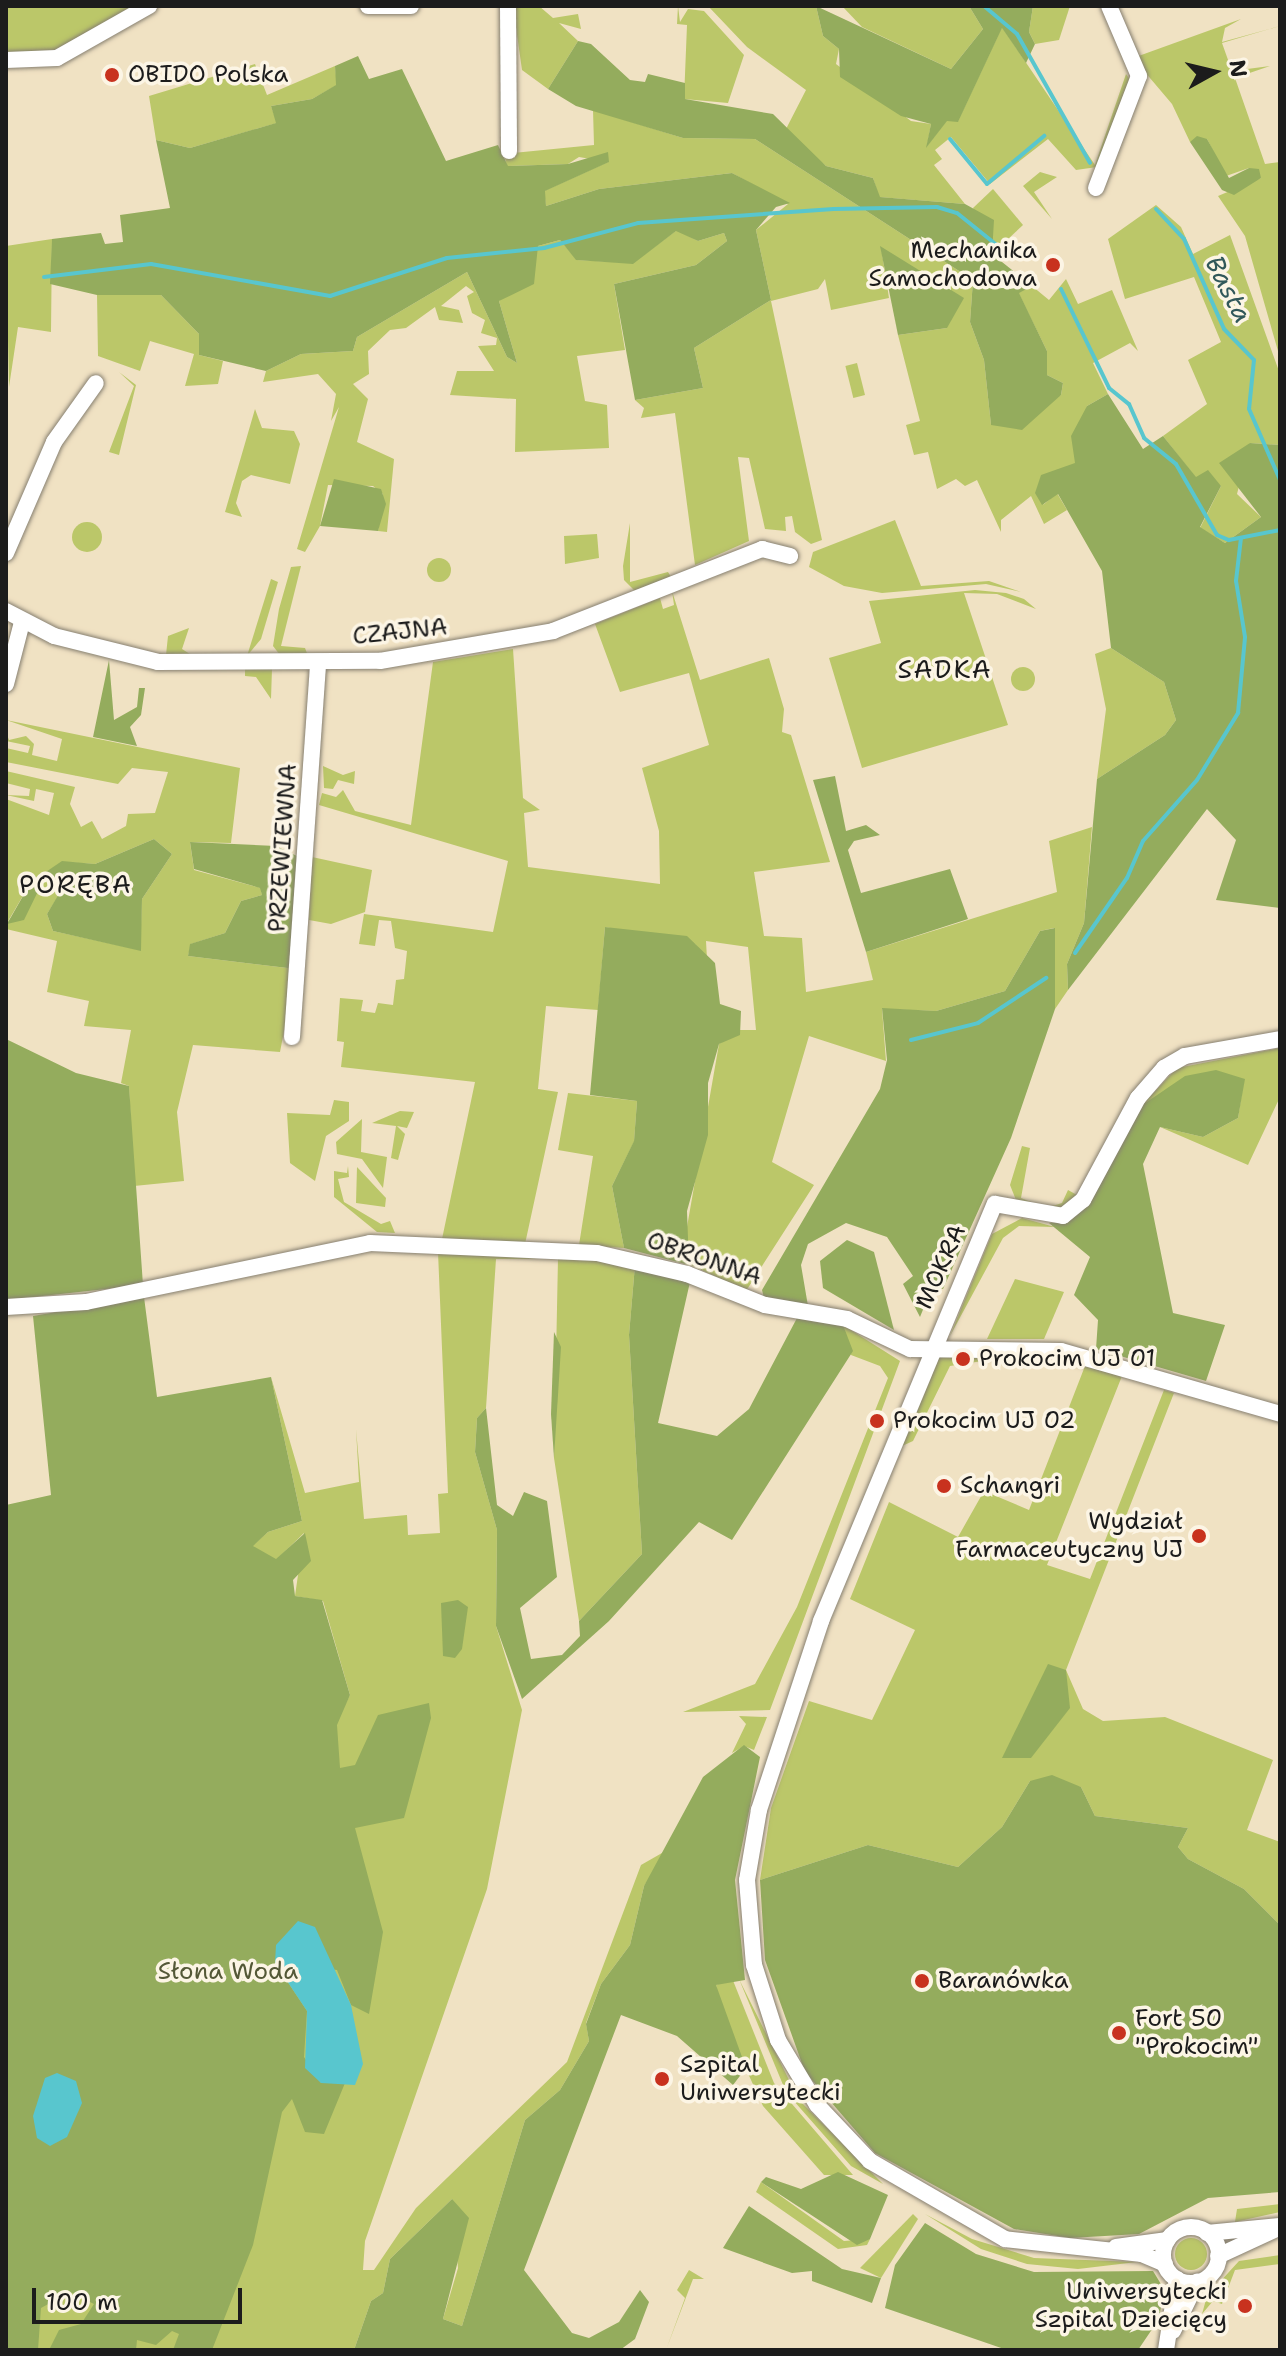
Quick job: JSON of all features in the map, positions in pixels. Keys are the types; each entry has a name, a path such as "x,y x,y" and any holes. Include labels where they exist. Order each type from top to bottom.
{"street":[{"path":"6,60 57,58 149,6"},
{"path":"368,6 411,6"},
{"path":"508,6 509,151"},
{"path":"1096,188 1139,76 1109,6"},
{"path":"6,553 54,442 96,383"},
{"name":"CZAJNA","path":"6,611 22,622 148,661 408,659 518,640 612,611 732,557 762,549 790,556"},
{"path":"6,684 22,622"},
{"name":"PRZEWIEWNA","path":"292,1037 318,662"},
{"name":"MOKRA","path":"1107,2249 1036,2247 978,2229 870,2161 791,2065 754,1965 747,1880 759,1810 821,1621 931,1349 995,1204 1063,1216 1083,1200 1138,1098 1164,1068 1185,1056 1280,1039"},
{"name":"OBRONNA","path":"6,1307 86,1302 388,1243 617,1256 931,1349 1061,1351 1280,1414"},
{"path":"1107,2249 1168,2240 1183,2228 1207,2233 1280,2227"},
{"path":"1166,2350 1197,2282 1212,2272 1218,2256 1280,2227"},
{"path":"1207,2233 1218,2256"},
{"path":"1165,2264 1168,2240"},
{"path":"1107,2249 1165,2264 1177,2279 1197,2282"},
{"path":"1172,2332 1177,2279"}],"green space":[{"path":"6,6 135,6 55,50 6,53"},
{"path":"513,6 539,6 553,18 578,14 581,29 559,23 578,41 548,89 522,70"},
{"path":"678,6 680,22 688,9 704,11 744,55 728,103 684,99 687,25 677,24"},
{"path":"708,6 816,6 823,36 839,49 836,64 911,121 931,124 927,146 947,120 958,121 1002,27 1095,165 1126,74 1131,81 1097,167 1076,170 1048,139 990,184 951,137 935,150 942,159 934,165 965,204 879,197 873,178 826,166 798,143 786,129 806,90 747,47"},
{"path":"816,6 951,69 983,29 969,6 1033,6 1029,32 1035,44 1026,63 1002,28 958,122 947,121 926,148 931,124 901,116 840,77 839,49 823,36"},
{"path":"842,6 969,6 983,29 951,69 862,27"},
{"path":"1033,6 1070,6 1059,40 1035,44 1029,32"},
{"path":"1241,19 1225,28 1222,42 1280,26 1222,43 1232,71 1270,66 1235,78 1265,164 1280,162 1280,358 1245,236 1218,196 1261,178 1249,168 1226,176 1207,139 1190,142 1172,104 1133,58"},
{"path":"578,41 591,44 630,80 645,82 648,74 685,83 685,99 773,114 826,166 873,178 880,197 965,204 994,220 992,254 1032,286 1019,293 1047,351 1047,375 1063,383 1061,395 1022,430 991,425 984,360 970,322 973,280 755,139 683,138 576,106 548,89"},
{"path":"358,56 369,79 402,69 446,161 498,145 508,166 568,164 608,152 609,162 545,191 546,206 599,189 732,173 790,203 776,207 756,230 771,300 694,348 703,388 635,400 614,284 696,265 727,241 724,233 698,241 676,231 633,264 576,260 560,240 538,246 534,284 499,301 517,363 507,357 467,272 357,337 353,351 301,354 266,371 199,355 199,334 161,295 97,295 50,284 52,239 101,233 105,244 123,242 120,215 170,208 156,140 190,148 276,123 271,106 312,99 336,85 335,66"},
{"path":"255,64 267,95 335,66 337,85 312,99 271,106 277,123 190,148 156,140 149,96"},
{"path":"593,110 683,138 755,139 973,280 970,322 984,360 991,425 1061,395 1063,383 1047,375 1047,351 1018,292 1032,286 1049,300 1066,279 1078,304 1112,290 1138,351 1130,343 1093,363 1108,394 1087,406 1076,463 1043,505 1057,493 1067,510 1044,524 1031,496 1001,520 1001,532 977,480 965,486 956,479 937,489 928,452 914,455 906,425 920,421 898,335 947,328 881,247 889,298 831,310 825,279 818,289 771,301 822,540 811,544 795,532 792,516 785,517 786,531 765,529 749,458 738,457 749,541 695,565 675,413 641,418 644,408 635,400 703,388 694,348 771,300 756,230 788,204 732,173 599,189 546,206 544,191 608,162 579,157 568,164 507,166 504,154 594,145"},
{"path":"1197,136 1207,139 1229,178 1249,168 1259,169 1261,178 1234,195 1222,190 1190,142"},
{"path":"1040,172 1057,177 1034,192 1052,219 1023,186"},
{"path":"993,189 1023,225 992,254 973,208"},
{"path":"1156,205 1181,227 1193,254 1230,235 1280,374 1280,445 1250,443 1237,494 1261,517 1225,543 1200,528 1221,486 1196,478 1163,436 1207,404 1188,360 1221,342 1194,277 1125,299 1108,239"},
{"path":"677,230 698,241 724,233 727,241 696,265 614,284 625,350 577,356 585,401 607,405 609,448 515,452 516,399 450,395 457,371 494,371 478,346 496,345 497,338 481,333 485,320 472,313 467,296 474,292 466,286 441,306 459,310 463,323 439,320 435,307 406,328 390,330 368,351 369,374 353,384 368,399 357,442 394,459 387,532 378,531 383,494 373,486 328,485 320,526 305,552 297,549 339,407 331,421 336,394 318,374 263,382 266,371 301,354 353,351 357,337 467,272 507,357 517,363 499,301 538,246 560,240 577,260 633,263"},
{"path":"52,239 51,332 18,327 9,387 6,246"},
{"path":"880,246 964,298 947,328 898,335"},
{"path":"144,291 161,295 199,334 199,355 223,361 218,384 185,386 194,354 150,341 140,371 98,356 97,295"},
{"path":"857,363 865,395 853,398 845,366"},
{"path":"119,372 136,385 119,455 109,452 134,386"},
{"path":"1108,394 1143,449 1163,436 1196,477 1208,470 1221,486 1200,527 1225,543 1261,517 1219,463 1250,443 1280,445 1280,908 1216,900 1236,840 1207,809 1068,990 1067,964 1084,923 1097,779 1165,735 1176,720 1164,682 1111,648 1102,571 1058,494 1042,505 1035,493 1041,475 1075,463 1071,436 1087,406"},
{"path":"255,409 262,428 294,431 300,444 290,484 251,475 242,481 236,503 242,517 225,512"},
{"path":"334,479 381,489 386,504 378,531 320,526"},
{"path":"895,520 921,586 989,581 1021,592 986,584 882,593 844,586 809,567 813,552"},
{"path":"87,522 93,523 101,531 101,543 93,551 87,552 81,551 73,543 72,537 73,531 81,523"},
{"path":"630,523 630,582 668,572 671,577 635,591 624,580 623,566"},
{"path":"597,534 599,558 565,564 564,536"},
{"path":"439,558 448,561 451,570 448,579 439,582 430,579 427,570 430,561"},
{"path":"301,566 281,646 305,648 308,656 280,655 273,646 279,609 291,567"},
{"path":"271,579 278,582 261,639 247,656"},
{"path":"975,590 1006,593 1024,599 1036,609 997,594 964,593 1008,725 862,768 829,658 881,643 869,601"},
{"path":"672,591 700,680 769,658 784,709 782,732 791,735 830,862 754,872 764,936 802,938 806,992 873,980 866,952 1057,892 1049,841 1092,827 1084,923 1067,964 1068,990 1055,1009 1054,928 1040,931 1005,991 936,1011 882,1009 886,1061 809,1036 772,1162 814,1185 746,1291 689,1264 684,1244 719,1044 740,1030 756,1030 748,947 706,941 707,959 695,944 605,927 598,1010 546,1006 538,1089 558,1092 525,1244 442,1239 475,1082 341,1067 344,1042 337,1041 340,998 363,1000 361,1011 375,1013 378,1003 393,1005 396,980 404,979 407,951 395,948 391,921 379,920 375,946 359,944 364,914 493,932 508,861 319,805 322,793 336,797 343,790 355,811 411,825 433,662 513,649 523,798 540,810 524,813 528,867 660,884 659,831 642,768 709,745 689,673 620,692 595,624 660,598 663,609 674,605"},
{"path":"189,628 182,649 193,656 166,655 168,636"},
{"path":"1111,648 1164,682 1176,720 1165,735 1097,779 1106,709 1095,654"},
{"path":"109,660 114,720 137,707 139,688 145,688 141,715 130,727 137,746 93,737"},
{"path":"1023,667 1034,674 1035,679 1028,690 1023,691 1012,684 1011,679 1018,668"},
{"path":"245,669 272,669 271,699 256,677 245,676"},
{"path":"6,720 240,768 231,843 190,842 194,870 261,888 262,895 241,901 225,933 191,944 188,956 296,969 280,1052 193,1045 177,1112 184,1181 134,1186 129,1086 121,1083 131,1030 84,1026 89,1001 47,992 57,941 6,929 6,799 49,815 54,793 36,789 34,801 6,795 29,796 30,789 6,783 6,771 75,787 70,804 81,827 92,821 102,839 126,826 128,814 155,813 168,772 132,768 118,784 6,762 6,748 28,753 30,746 6,741 6,732 9,740 26,736 34,744 32,755 57,761 62,739","holes":["154,839 172,854 142,899 140,950 53,931 47,914 64,887 45,877 7,923 31,882 62,862 95,864"]},
{"path":"323,766 343,775 355,771 354,784 338,780 333,789 324,788"},
{"path":"835,776 846,831 866,825 880,835 854,841 848,850 861,893 950,869 968,919 866,952 813,780"},
{"path":"154,839 172,854 142,899 141,951 53,931 47,914 63,887 45,877 24,920 7,924 31,882 62,861 95,864"},
{"path":"190,842 276,846 297,856 296,969 188,956 190,944 225,933 241,901 262,895 260,888 194,869"},
{"path":"312,857 372,870 365,912 331,924 309,920"},
{"path":"605,927 687,936 715,963 720,1004 741,1011 740,1035 719,1044 708,1083 708,1135 687,1211 689,1265 624,1248 612,1186 634,1141 637,1101 590,1095"},
{"path":"1055,928 1055,1009 1011,1138 943,1289 933,1285 920,1317 903,1284 913,1276 887,1237 846,1223 808,1244 801,1265 808,1306 764,1298 762,1290 880,1089 887,1060 882,1008 936,1011 1005,991 1040,931"},
{"path":"6,1039 76,1073 129,1086 143,1285 6,1300"},
{"path":"1280,1048 1280,1097 1248,1165 1160,1127 1203,1137 1238,1118 1244,1079 1141,1106 1177,1068"},
{"path":"1216,1070 1245,1079 1238,1118 1203,1137 1160,1127 1143,1164 1173,1313 1225,1325 1206,1381 1096,1349 1098,1320 1074,1295 1090,1257 1049,1223 1064,1221 1141,1106 1185,1076"},
{"path":"568,1093 637,1101 634,1142 612,1186 624,1248 579,1245 593,1156 558,1150"},
{"path":"334,1100 349,1102 349,1121 326,1136 315,1181 290,1163 287,1113 330,1115"},
{"path":"400,1111 414,1112 407,1128 397,1126 405,1134 398,1160 391,1158 396,1126 372,1123"},
{"path":"362,1119 361,1152 387,1157 383,1188 362,1159 337,1154 336,1142"},
{"path":"1022,1146 1030,1148 1021,1198 1046,1208 1062,1203 1068,1190 1077,1195 1068,1206 1042,1211 1016,1200 1010,1185"},
{"path":"348,1166 349,1177 338,1179 344,1202 381,1224 390,1221 395,1233 377,1232 334,1197 334,1171 347,1173"},
{"path":"357,1167 386,1198 385,1207 356,1203"},
{"path":"1022,1218 1055,1227 1019,1226 1003,1238 950,1336 992,1234"},
{"path":"847,1240 874,1252 894,1330 823,1288 820,1261"},
{"name":"Słona Woda","path":"438,1252 540,1259 496,1259 486,1408 477,1418 475,1452 497,1530 496,1626 522,1710 487,1889 365,2241 363,2270 374,2270 416,2208 567,2062 641,1865 669,1849 644,1886 630,1945 601,1984 586,2023 589,2041 560,2090 525,2120 462,2326 443,2319 458,2268 452,2199 390,2259 383,2293 371,2301 354,2350 6,2350 350,1695 323,1601 295,1596 304,1533 276,1560 252,1546 268,1532 302,1521 271,1377 305,1493 359,1482 356,1429 364,1519 407,1515 408,1535 440,1533 438,1494 448,1493"},
{"path":"558,1258 635,1265 629,1335 642,1554 579,1621 554,1458"},
{"path":"635,1265 708,1285 724,1296"},
{"path":"635,1265 690,1282 658,1423 717,1436 749,1409 797,1318 843,1325 853,1351 732,1540 699,1522 609,1621 522,1699 496,1626 497,1530 475,1452 477,1418 486,1408 497,1505 513,1516 524,1492 547,1501 557,1577 520,1608 531,1659 562,1655 580,1636 579,1621 642,1554 629,1335"},
{"path":"1015,1279 1064,1292 1044,1339 987,1339"},
{"name":"Słona Woda","path":"144,1297 157,1397 271,1377 302,1521 268,1532 253,1546 276,1559 305,1533 311,1561 293,1580 295,1596 322,1600 350,1695 337,1725 340,1768 355,1765 378,1715 429,1703 431,1718 404,1818 355,1828 383,1932 369,2014 351,2005 337,1970 275,1963 307,2011 304,2057 321,2083 345,2083 324,2134 305,2132 292,2099 282,2112 253,2245 212,2350 173,2350 179,2334 172,2331 156,2345 137,2340 136,2350 49,2350 59,2330 81,2324 94,2304 70,2292 41,2308 38,2350 6,2350 6,1505 51,1495 33,1316"},
{"path":"843,1325 900,1361 770,1710 683,1712 755,1684 797,1607 888,1378 880,1366 851,1355"},
{"path":"554,1332 561,1347 554,1458 551,1414"},
{"path":"1022,1355 950,1366 913,1441 902,1446 936,1356"},
{"path":"1085,1366 1122,1376 1047,1565 1090,1579 1164,1390 1174,1393 1066,1670 1083,1709 1103,1721 1165,1717 1273,1760 1247,1830 1280,1842 1280,1925 1244,1889 1188,1859 1178,1847 1188,1828 1095,1816 1081,1787 1030,1781 1002,1827 958,1867 868,1845 760,1880 771,1808 809,1701 872,1720 915,1630 850,1599 889,1502 958,1537 984,1491 1029,1510"},
{"path":"458,1600 468,1607 462,1649 455,1658 443,1656 441,1603"},
{"path":"1048,1664 1066,1670 1070,1708 1031,1758 1002,1758"},
{"path":"739,1716 767,1717 754,1750 744,1746 732,1753 746,1724"},
{"path":"744,1745 760,1757 735,1880 745,1980 716,1985 746,2068 733,2085 677,2036 621,2015 524,2270 572,2333 589,2338 619,2322 640,2290 649,2302 635,2339 620,2350 354,2350 371,2301 383,2293 390,2259 452,2199 469,2218 443,2319 462,2326 525,2120 560,2090 589,2041 586,2024 601,1984 630,1945 644,1886 703,1777"},
{"path":"1052,1775 1081,1787 1095,1816 1188,1828 1178,1847 1188,1859 1244,1889 1280,1925 1280,2192 1208,2198 1139,2234 1070,2238 1014,2229 875,2153 805,2072 765,1960 760,1880 868,1845 958,1867 1002,1827 1030,1781"},
{"path":"732,1978 774,2083 853,2175 824,2175 763,2106 722,2017 716,1985"},
{"path":"739,1979 799,2100 883,2184 851,2166 786,2092"},
{"path":"838,2172 888,2195 870,2239 857,2245 761,2182 766,2177 801,2189"},
{"path":"761,2182 844,2241 870,2239 867,2245 838,2249 756,2192"},
{"path":"1280,2204 1280,2212 1235,2222 1237,2209"},
{"path":"749,2206 842,2269 881,2278 872,2303 812,2281 812,2271 792,2273 723,2248"},
{"path":"913,2214 918,2219 881,2278 860,2268"},
{"path":"925,2214 972,2239 1034,2258 1137,2262 1078,2269 1027,2264 981,2249"},
{"path":"925,2223 976,2254 1034,2272 1153,2271 1164,2289 1159,2319 1138,2350 1007,2350 885,2308 895,2265"},
{"path":"1191,2238 1202,2243 1207,2254 1202,2265 1191,2270 1180,2265 1175,2254 1180,2243"},
{"path":"1280,2255 1280,2264 1235,2270 1222,2304 1213,2301 1202,2314 1207,2296 1239,2261"},
{"path":"689,2270 704,2279 693,2279 666,2350 685,2298 677,2290"}],"water":[{"path":"298,1921 315,1927 351,2005 363,2064 355,2085 321,2083 305,2068 307,2011 275,1963 276,1945"},
{"path":"57,2073 76,2081 82,2103 67,2137 50,2146 37,2138 33,2116 45,2078"}],"waterway":[{"name":"Basta","path":"984,6 1017,34 1090,163"},
{"path":"950,139 987,184 1044,136"},
{"path":"44,277 151,264 330,296 447,258 544,248 638,223 834,209 937,207 957,213 998,246"},
{"name":"Basta","path":"1156,209 1184,239 1224,329 1254,360 1249,409 1280,480"},
{"path":"1061,289 1109,388 1129,404 1144,438 1176,464 1217,535 1229,540 1280,530"},
{"path":"1075,953 1127,878 1143,841 1197,780 1238,713 1245,637 1236,581 1241,538"},
{"path":"911,1040 978,1023 1046,978"}],"place":[{"name":"OBIDO Polska","path":"112,75"},
{"name":"Mechanika Samochodowa","path":"1053,265"},
{"name":"Prokocim UJ 01","path":"963,1359"},
{"name":"Prokocim UJ 02","path":"877,1421"},
{"name":"Schangri","path":"944,1486"},
{"name":"Wydział Farmaceutyczny UJ","path":"1199,1536"},
{"name":"Baranówka","path":"922,1981"},
{"name":"Fort 50 \"Prokocim\"","path":"1119,2033"},
{"name":"Szpital Uniwersytecki","path":"662,2079"},
{"name":"Uniwersytecki Szpital Dziecięcy","path":"1245,2306"}],"district":[{"name":"SADKA","path":"945,669"},
{"name":"PORĘBA","path":"76,884"}]}
